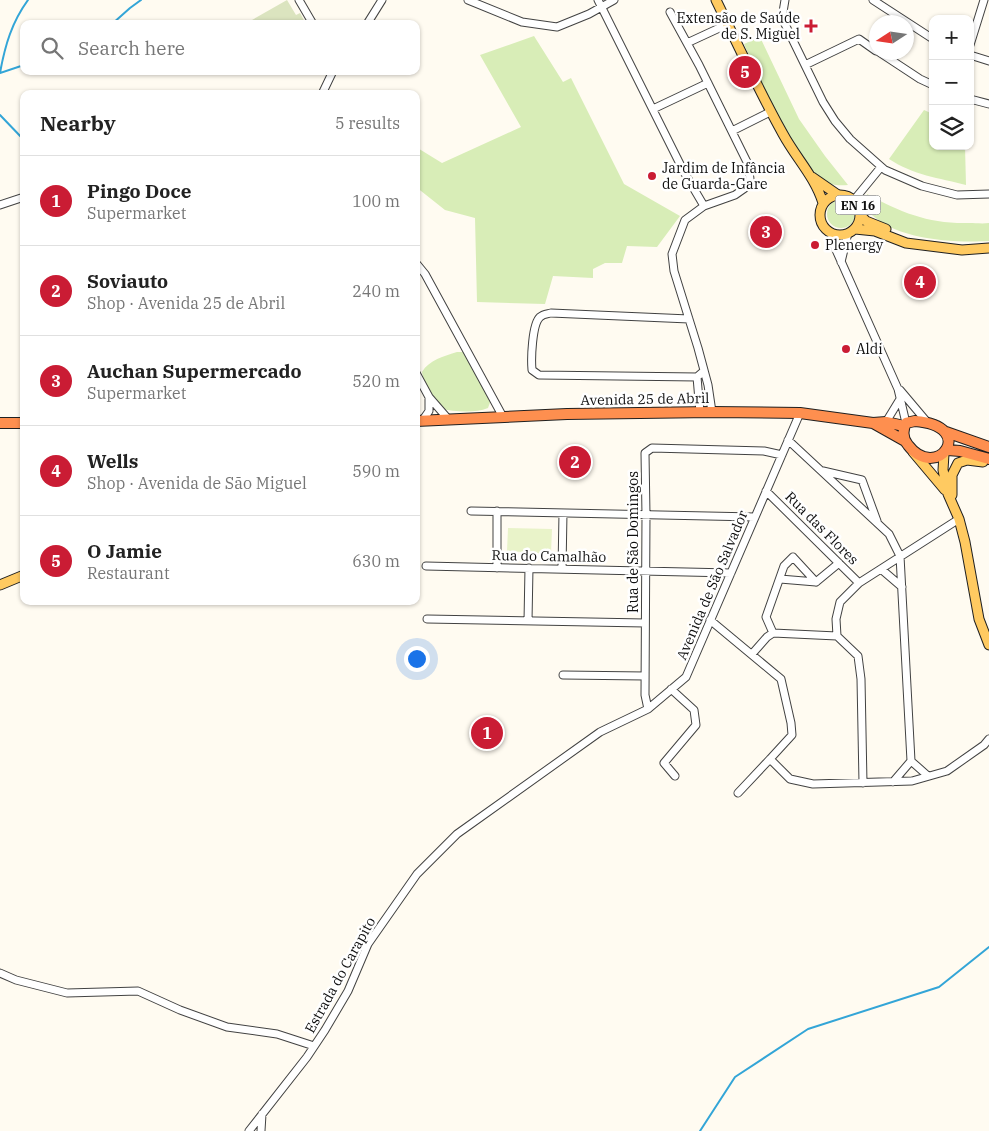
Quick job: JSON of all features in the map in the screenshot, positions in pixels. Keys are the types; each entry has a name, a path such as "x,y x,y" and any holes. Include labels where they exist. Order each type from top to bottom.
{"highway":[{"name":"Avenida 25 de Abril","path":"420,421 567,414 712,412 800,413 873,423 905,424"},
{"path":"1,421 20,423"},
{"path":"989,447 946,432 936,424 927,422 915,421 905,424 903,431 905,441 912,451 924,458 934,458 946,452 960,451 989,460"},
{"name":"Avenida 25 de Abril","path":"873,423 905,441"},
{"path":"946,432 949,440 946,452"}],"main road":[{"name":"EN 16","path":"716,0 770,112 792,152 812,177 824,204"},
{"name":"EN 16","path":"812,177 838,194 854,200 860,210 860,216 852,231"},
{"name":"EN 16","path":"838,194 827,199 821,208 820,218 827,230 832,233 843,235 852,231 875,231 906,243 962,250 989,248"},
{"name":"EN 16","path":"860,216 878,226 933,246"},
{"path":"912,451 948,494"},
{"path":"946,452 942,470 948,494 959,519 979,619 989,645"},
{"path":"952,503 952,475 958,463 968,460 983,462 989,460"},
{"path":"0,585 20,578"}],"street":[{"path":"299,0 311,20"},
{"path":"370,20 382,0"},
{"path":"468,0 522,22 557,28 600,4 614,0"},
{"path":"784,0 782,18 823,102 835,121 850,139 885,170 922,186 957,195 989,194"},
{"path":"872,0 929,36"},
{"path":"974,32 984,0"},
{"path":"600,4 684,172 704,206"},
{"path":"670,12 748,164 750,179 745,188 735,195 704,206 685,220 672,254 674,271 704,372 712,412"},
{"path":"687,43 728,24"},
{"path":"805,65 859,39 869,46"},
{"path":"974,56 989,61"},
{"path":"890,60 929,83"},
{"path":"324,90 331,75"},
{"path":"653,110 708,83"},
{"path":"974,100 989,104"},
{"path":"732,131 770,112"},
{"path":"854,200 881,167"},
{"path":"0,205 20,198"},
{"path":"841,262 852,231"},
{"path":"832,233 832,241 898,389 905,424"},
{"path":"420,268 503,417"},
{"path":"689,319 552,313 541,315 536,321 531,359 532,370 539,375 697,377 704,372"},
{"path":"697,377 700,412"},
{"path":"420,380 429,397 449,420"},
{"path":"898,389 927,422"},
{"path":"420,420 429,411 429,397"},
{"path":"886,422 900,399"},
{"name":"Avenida de São Salvador","path":"457,834 600,732 648,708 686,677 800,413"},
{"path":"788,440 889,534 900,556 911,761 893,782"},
{"name":"Rua de São Domingos","path":"648,708 644,696 645,453 652,448 764,451 782,455"},
{"path":"821,471 862,480 878,524"},
{"name":"Rua das Flores","path":"766,490 859,583"},
{"path":"471,511 755,517"},
{"path":"497,511 497,568"},
{"path":"562,569 563,513"},
{"path":"837,636 836,619 840,602 859,583 959,519"},
{"path":"773,634 766,617 784,566 793,557 816,582"},
{"path":"780,579 816,582 839,563"},
{"name":"Rua do Camalhão","path":"426,566 731,573"},
{"path":"528,621 529,568"},
{"path":"881,568 902,587"},
{"path":"427,619 645,623"},
{"path":"710,620 781,679 791,723 792,735 738,793"},
{"path":"752,654 767,637 773,634 837,636 858,656 861,679 863,783"},
{"path":"563,675 645,676"},
{"path":"671,689 694,710 696,725 664,763 675,776"},
{"path":"770,759 790,779 813,784 893,782 912,780 947,771 984,745 989,739"},
{"path":"911,761 928,776"},
{"name":"Estrada do Carapito","path":"248,1131 314,1046 348,991 368,944 417,874 457,834"},
{"path":"0,973 16,980 68,993 138,991 180,1010 227,1027 277,1034 314,1046"},
{"path":"261,1131 262,1113"}],"green space":[{"path":"287,0 296,15 300,13 304,20 252,20"},
{"path":"534,36 563,82 571,78 624,184 680,216 657,247 627,246 622,263 605,263 593,269 593,278 553,276 545,304 477,302 475,218 445,210 420,190 420,149 442,163 521,127 480,55"},
{"path":"760,37 799,119 848,185 833,185 819,178 808,167 786,135 744,44"},
{"path":"924,110 929,112 929,150 965,150 966,185 907,169 889,159"},
{"path":"867,194 904,212 928,219 955,223 989,223 989,241 941,240 908,234 879,221 868,211"},
{"path":"841,200 851,204 855,214 851,224 841,228 831,224 827,214 831,204"},
{"path":"457,352 467,352 492,397 488,408 470,411 439,409 426,391 422,372 425,368 437,359"},
{"path":"508,528 552,529 551,554 507,551"}],"waterway":[{"path":"0,73 10,34 28,0"},
{"path":"116,20 141,0"},
{"path":"0,73 20,66"},
{"path":"0,115 20,136"},
{"path":"700,1131 735,1077 808,1029 939,987 989,947"}],"place":[{"name":"Extensão de Saúde de S. Miguel","path":"811,26"},
{"name":"O Jamie","path":"745,72"},
{"name":"Jardim de Infância de Guarda-Gare","path":"652,176"},
{"name":"Auchan Supermercado","path":"766,232"},
{"name":"Plenergy","path":"815,245"},
{"name":"Wells","path":"920,282"},
{"name":"Aldi","path":"846,349"},
{"name":"Soviauto","path":"575,462"},
{"name":"Pingo Doce","path":"487,733"}]}
